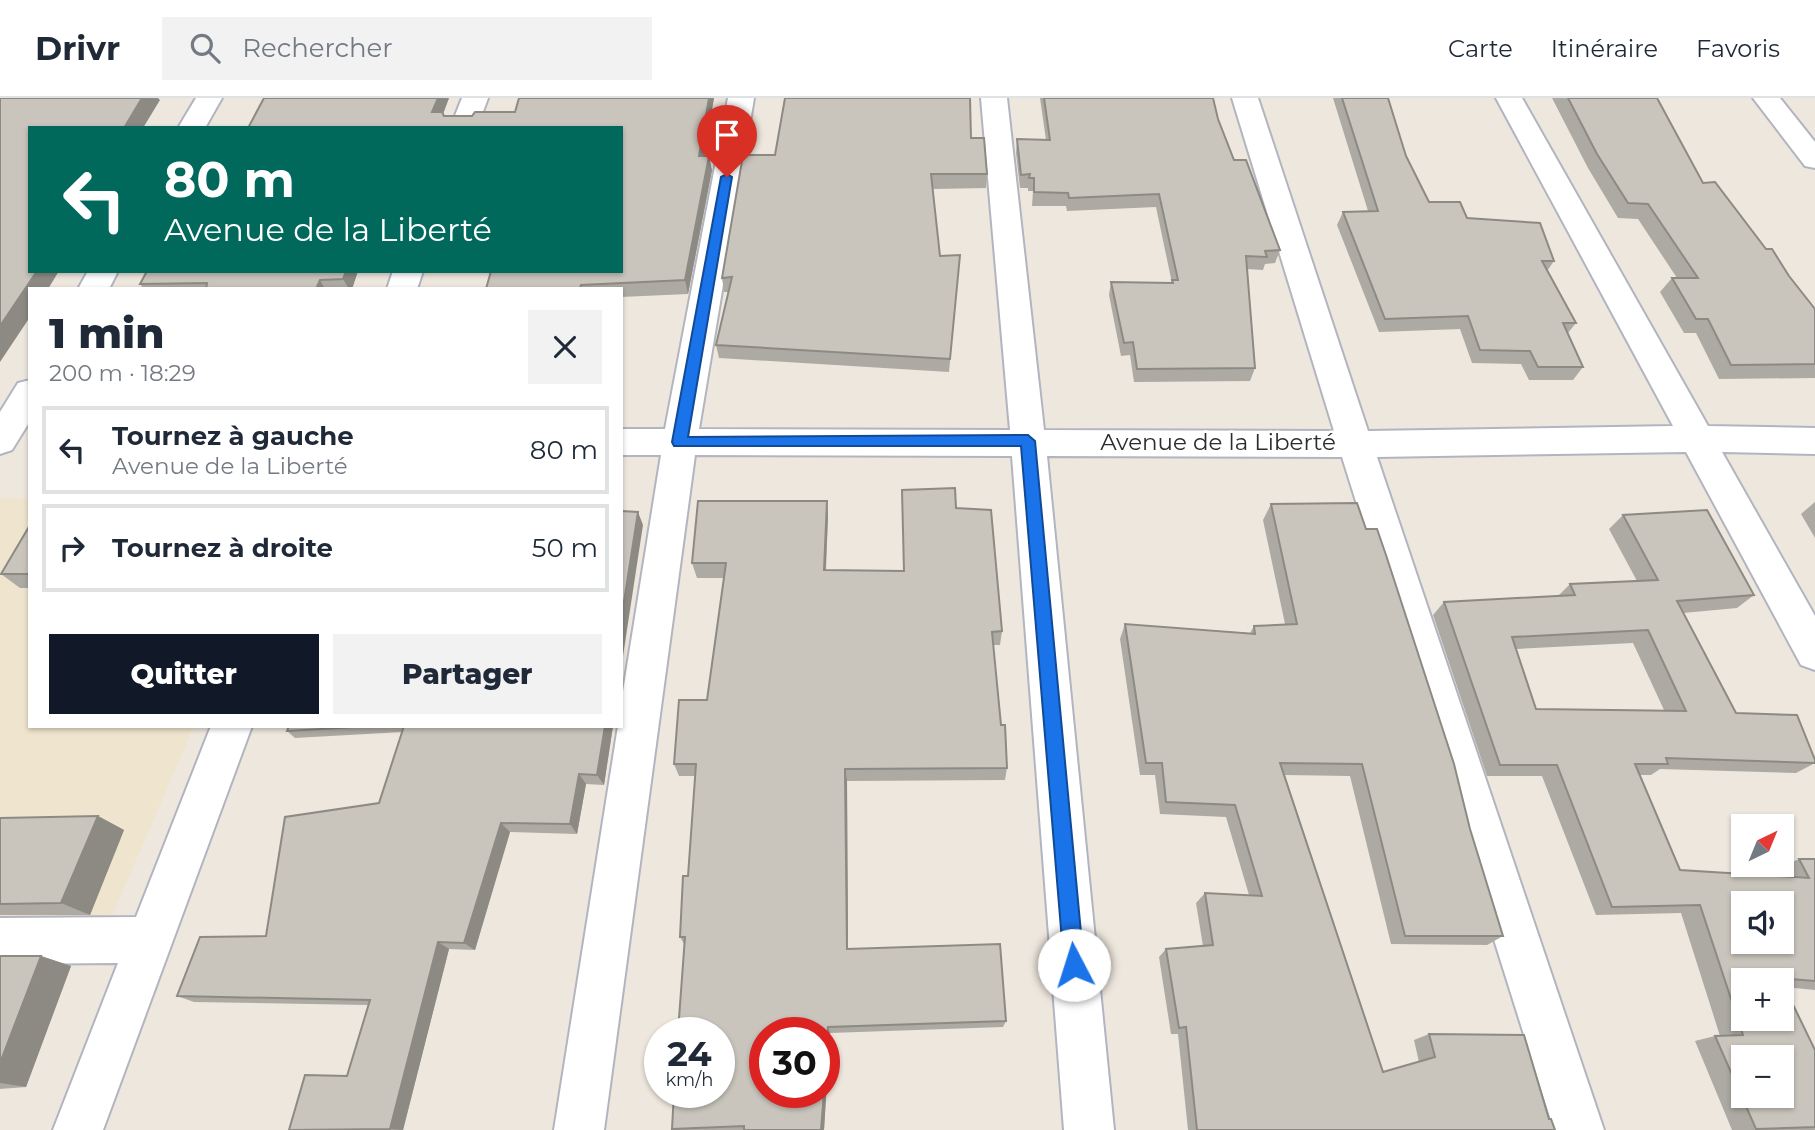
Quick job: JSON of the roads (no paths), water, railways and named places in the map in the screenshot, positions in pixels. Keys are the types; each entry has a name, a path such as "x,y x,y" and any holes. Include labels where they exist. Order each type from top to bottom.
{"street":[{"path":"192,126 209,98"},
{"path":"464,126 475,98"},
{"path":"579,1130 680,442 741,98"},
{"path":"994,98 1028,441 1089,1130"},
{"path":"1245,98 1354,444 1578,1130"},
{"path":"1509,98 1815,653"},
{"path":"1766,98 1815,160"},
{"path":"0,441 28,395"},
{"name":"Avenue de la Liberté","path":"623,442 1028,441 1354,444 1699,439 1815,441"},
{"path":"0,446 28,446"},
{"path":"78,1130 231,728"},
{"path":"0,941 150,940"}]}
